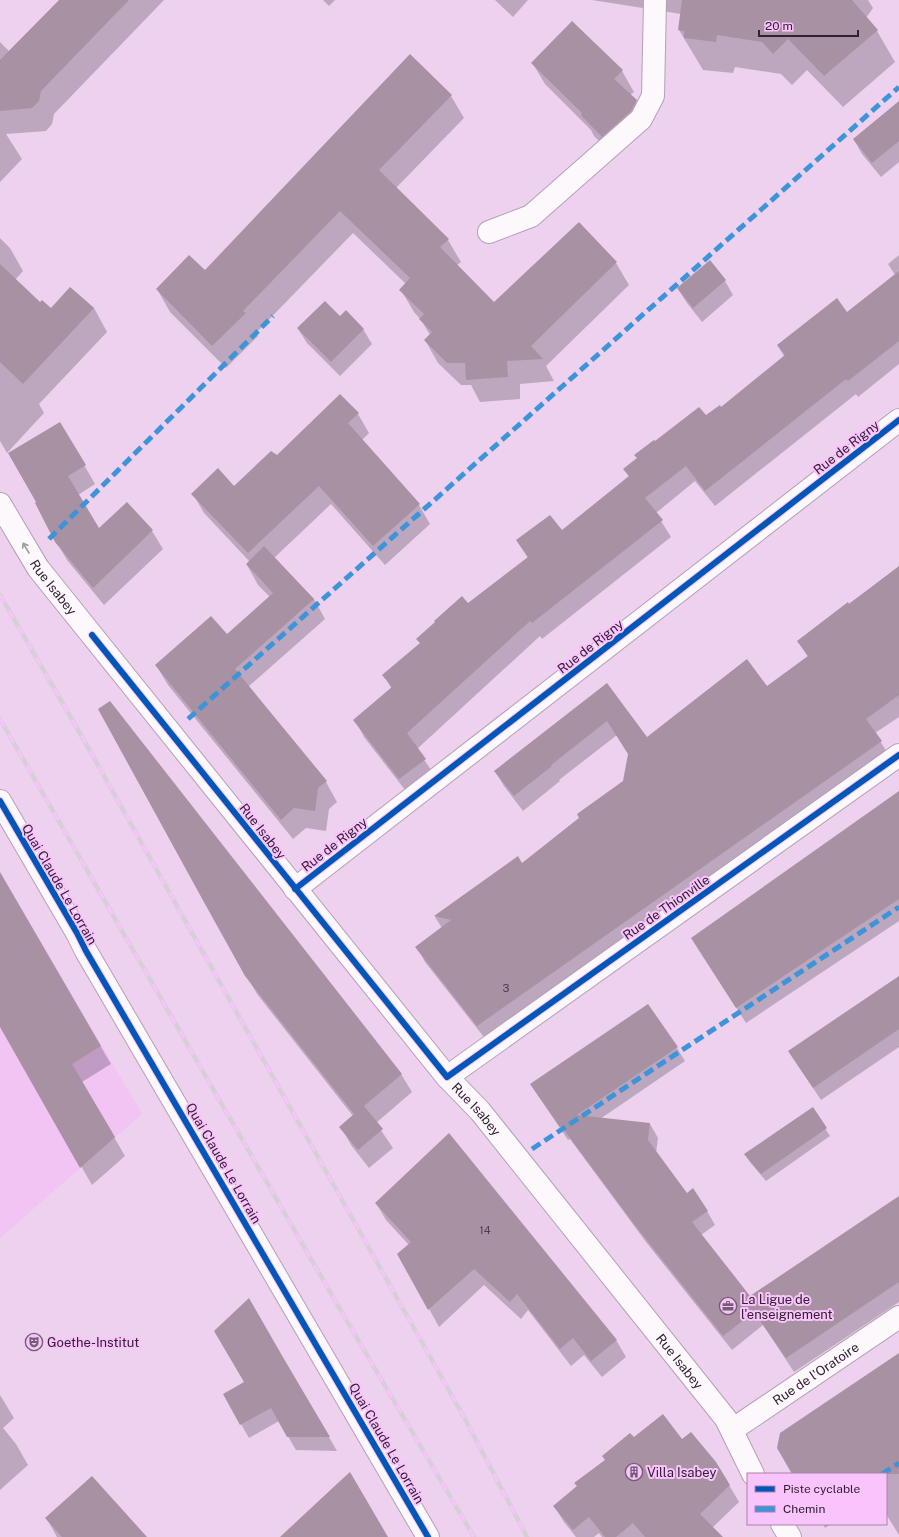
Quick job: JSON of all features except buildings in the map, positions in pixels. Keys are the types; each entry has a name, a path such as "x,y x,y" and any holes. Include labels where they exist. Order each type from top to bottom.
{"street":[{"path":"489,232 531,216 641,118 653,96 655,0"},
{"name":"Rue de Rigny","path":"295,889 899,420"},
{"name":"Rue Isabey","path":"0,504 38,568 172,733 446,1077 480,1111 726,1419 753,1473"},
{"name":"Rue de Thionville","path":"446,1077 899,755"},
{"name":"Quai Claude Le Lorrain","path":"0,800 86,952 428,1537"},
{"name":"Rue de l'Oratoire","path":"732,1430 899,1317"},
{"path":"783,1525 790,1537"}],"shaded area":[{"path":"0,872 142,1114 0,1238"}],"railway":[{"path":"0,595 81,735 465,1419 527,1537"},
{"path":"0,719 337,1304 474,1537"}],"marked path":[{"path":"188,719 899,87"},
{"path":"49,539 273,316"},
{"path":"532,1149 899,907"},
{"path":"884,1473 899,1463"}],"cycle path":[{"path":"295,889 899,420"},
{"path":"92,635 447,1077 899,755"},
{"path":"0,801 428,1537"}],"place":[{"name":"La Ligue de l'enseignement","path":"728,1306"},
{"name":"Goethe-Institut","path":"34,1342"},
{"name":"Villa Isabey","path":"634,1472"}]}
